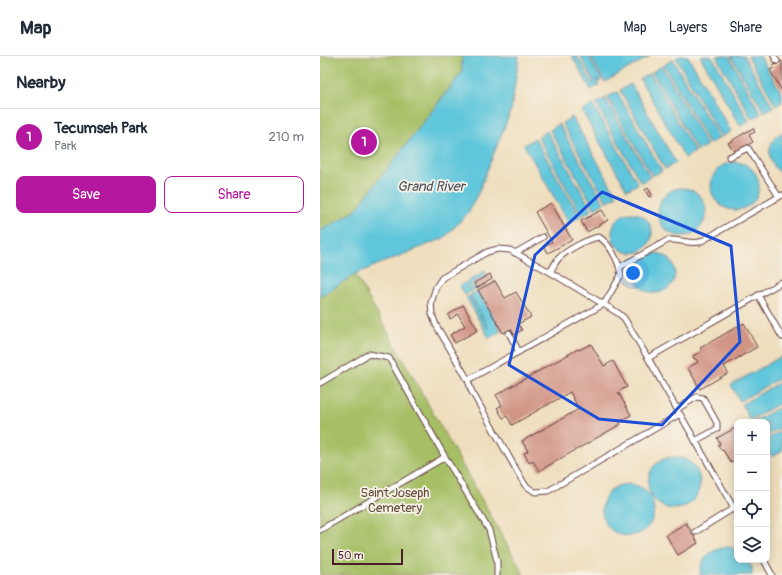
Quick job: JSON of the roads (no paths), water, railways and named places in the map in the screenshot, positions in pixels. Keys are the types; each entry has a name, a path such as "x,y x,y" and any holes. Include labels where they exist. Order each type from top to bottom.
{"lane":[{"path":"620,267 668,240 692,244 700,242 780,196 748,148 729,157"},
{"path":"515,253 543,237"},
{"path":"468,380 604,304 621,275 620,267 605,241 599,237 591,238 557,259 550,272"},
{"path":"680,414 548,491 535,492 525,485 471,390 468,380 436,324 432,314 431,303 436,287 442,278 487,252 498,249 510,250 604,304 624,318 648,358 734,508 695,532"},
{"path":"648,358 782,282"},
{"path":"758,295 782,337"},
{"path":"509,333 519,352"},
{"path":"320,383 369,354 389,358 445,457 489,530 498,560 497,575"},
{"path":"677,409 697,397 703,398 717,423 717,429 695,441"},
{"path":"320,530 445,457"},
{"path":"764,563 767,575"},
{"path":"765,563 772,575"}],"water":[{"name":"Grand River","path":"462,56 519,56 511,110 479,191 468,213 444,238 355,274 320,297 320,231 354,212 462,72"},
{"path":"572,56 577,56 593,84 594,82 580,56 588,56 602,80 598,82 596,78 599,85 591,90"},
{"path":"590,56 650,56 605,82"},
{"path":"680,56 688,56 731,131 721,137 676,58"},
{"path":"700,56 712,56 749,121 740,126"},
{"path":"716,56 729,56 761,114 752,119"},
{"path":"731,56 744,56 773,107 764,112"},
{"path":"748,56 760,56 782,94 782,102 776,106"},
{"path":"673,60 719,138 709,144 664,65"},
{"path":"662,66 707,145 697,151 652,72"},
{"path":"650,73 695,152 685,158 640,79"},
{"path":"631,84 676,163 665,169 620,90"},
{"path":"617,92 662,171 652,176 607,97"},
{"path":"605,98 650,177 641,183 596,104"},
{"path":"593,105 638,184 627,190 582,111"},
{"path":"572,117 617,196 607,202 562,123"},
{"path":"559,124 604,203 595,209 550,130"},
{"path":"547,131 592,210 582,216 538,137"},
{"path":"782,132 782,174 770,159 770,147 776,137"},
{"path":"535,138 580,217 569,223 524,145"},
{"path":"730,162 740,162 752,169 759,181 759,191 752,203 740,210 730,210 722,206 715,199 711,191 711,181 715,173 722,166"},
{"path":"677,188 687,188 699,195 706,207 706,217 699,229 687,236 677,236 669,232 662,225 658,217 658,207 662,199 669,192"},
{"path":"632,213 646,219 652,233 646,247 632,253 618,247 612,233 618,219"},
{"path":"655,253 669,259 675,273 669,287 655,293 641,287 635,273 641,259"},
{"path":"485,271 487,275 467,287 468,289 475,285 477,288 465,295 460,286"},
{"path":"478,291 501,331 489,338 466,297 469,296 488,328 470,295"},
{"path":"782,356 782,377 740,401 731,385"},
{"path":"782,381 782,402 752,419 750,419 742,404"},
{"path":"782,406 782,427 770,433 770,419 758,419"},
{"path":"782,430 782,451 772,457 770,454 770,437"},
{"path":"674,457 688,461 696,469 700,483 696,497 688,505 674,509 660,505 652,497 648,483 652,469 660,461"},
{"path":"628,484 642,488 650,496 654,510 650,524 642,532 628,536 614,532 606,524 602,510 606,496 614,488"},
{"path":"729,547 734,549 734,563 750,563 752,568 752,575 700,575 702,564 708,555 717,549"}],"place":[{"name":"Tecumseh Park","path":"364,142"}],"park label":[{"name":"Saint Joseph Cemetery","path":"395,500"}]}
